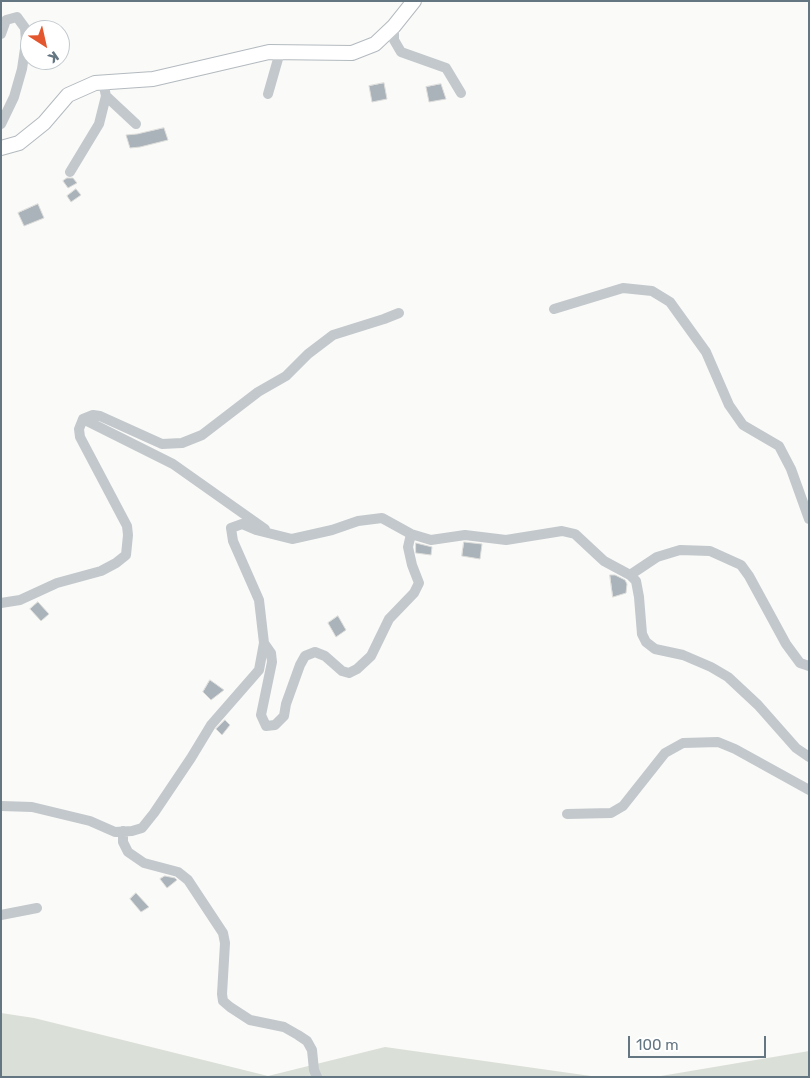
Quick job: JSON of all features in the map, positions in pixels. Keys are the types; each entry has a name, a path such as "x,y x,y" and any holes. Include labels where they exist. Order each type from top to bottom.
{"street":[{"path":"105,89 269,52 352,53 374,44 394,26 414,1"},
{"path":"1,34 6,20 16,18 25,28 26,42 22,69 14,97 1,124"},
{"path":"394,26 394,40 401,52 446,68 461,92"},
{"path":"268,94 280,52"},
{"path":"1,148 19,143 44,124 68,95 95,83 105,89 136,124"},
{"path":"70,172 99,124 105,89"},
{"path":"554,309 623,288 652,291 670,302 706,352 729,405 743,425 778,446 791,469 809,519"},
{"path":"1,603 20,600 57,583 100,571 116,563 126,555 127,526 80,436 79,429 83,419 93,415 100,416 162,444 182,443 202,435 258,392 286,376 308,354 333,335 384,320 399,313"},
{"path":"83,419 173,464 272,534"},
{"path":"1,806 32,807 90,822 115,832 132,831 142,828 191,758 211,725 259,670 264,644 259,600 233,541 231,528 242,524 256,530 292,539 332,530 358,521 382,518 411,534 431,540 465,535 506,540 562,531 575,534 604,560 630,575 636,582 642,634 646,642 655,649 683,655 712,667 728,677 758,705 796,748 809,757"},
{"path":"264,644 271,653 272,662 261,714 266,726 275,725 284,716 286,704 305,656 315,652 325,656 342,671 349,673 357,669 371,656 389,619 414,592 419,583 408,547 411,534"},
{"path":"630,575 657,557 680,550 710,551 741,565 749,576 786,644 800,663 809,666"},
{"path":"567,814 611,814 623,806 665,752 683,743 718,742 735,749 809,790"},
{"path":"123,831 124,842 128,852 144,863 178,872 188,880 223,932 222,994 224,1001 250,1020 284,1027 307,1042 312,1050 314,1070 317,1077"},
{"path":"1,915 37,908"}],"shaded area":[{"path":"1,1013 34,1018 268,1076 385,1047 598,1077 1,1077"},
{"path":"809,1051 809,1077 655,1077"}],"building":[{"path":"384,83 387,99 372,102 369,86"},
{"path":"441,84 446,99 429,102 426,87"},
{"path":"164,128 168,140 130,148 126,135"},
{"path":"67,178 73,178 77,183 68,188 63,181"},
{"path":"76,189 81,195 71,202 67,196"},
{"path":"38,204 44,218 24,226 18,213"},
{"path":"464,542 482,544 480,559 462,556"},
{"path":"416,543 432,547 431,555 416,553"},
{"path":"610,575 615,575 625,580 627,584 626,593 613,597"},
{"path":"38,602 49,614 41,621 30,609"},
{"path":"338,616 346,630 336,637 328,623"},
{"path":"210,680 224,690 211,700 203,692"},
{"path":"225,720 230,725 222,735 216,729"},
{"path":"165,876 177,880 167,888 160,879"},
{"path":"136,893 149,907 141,912 130,899"}]}
